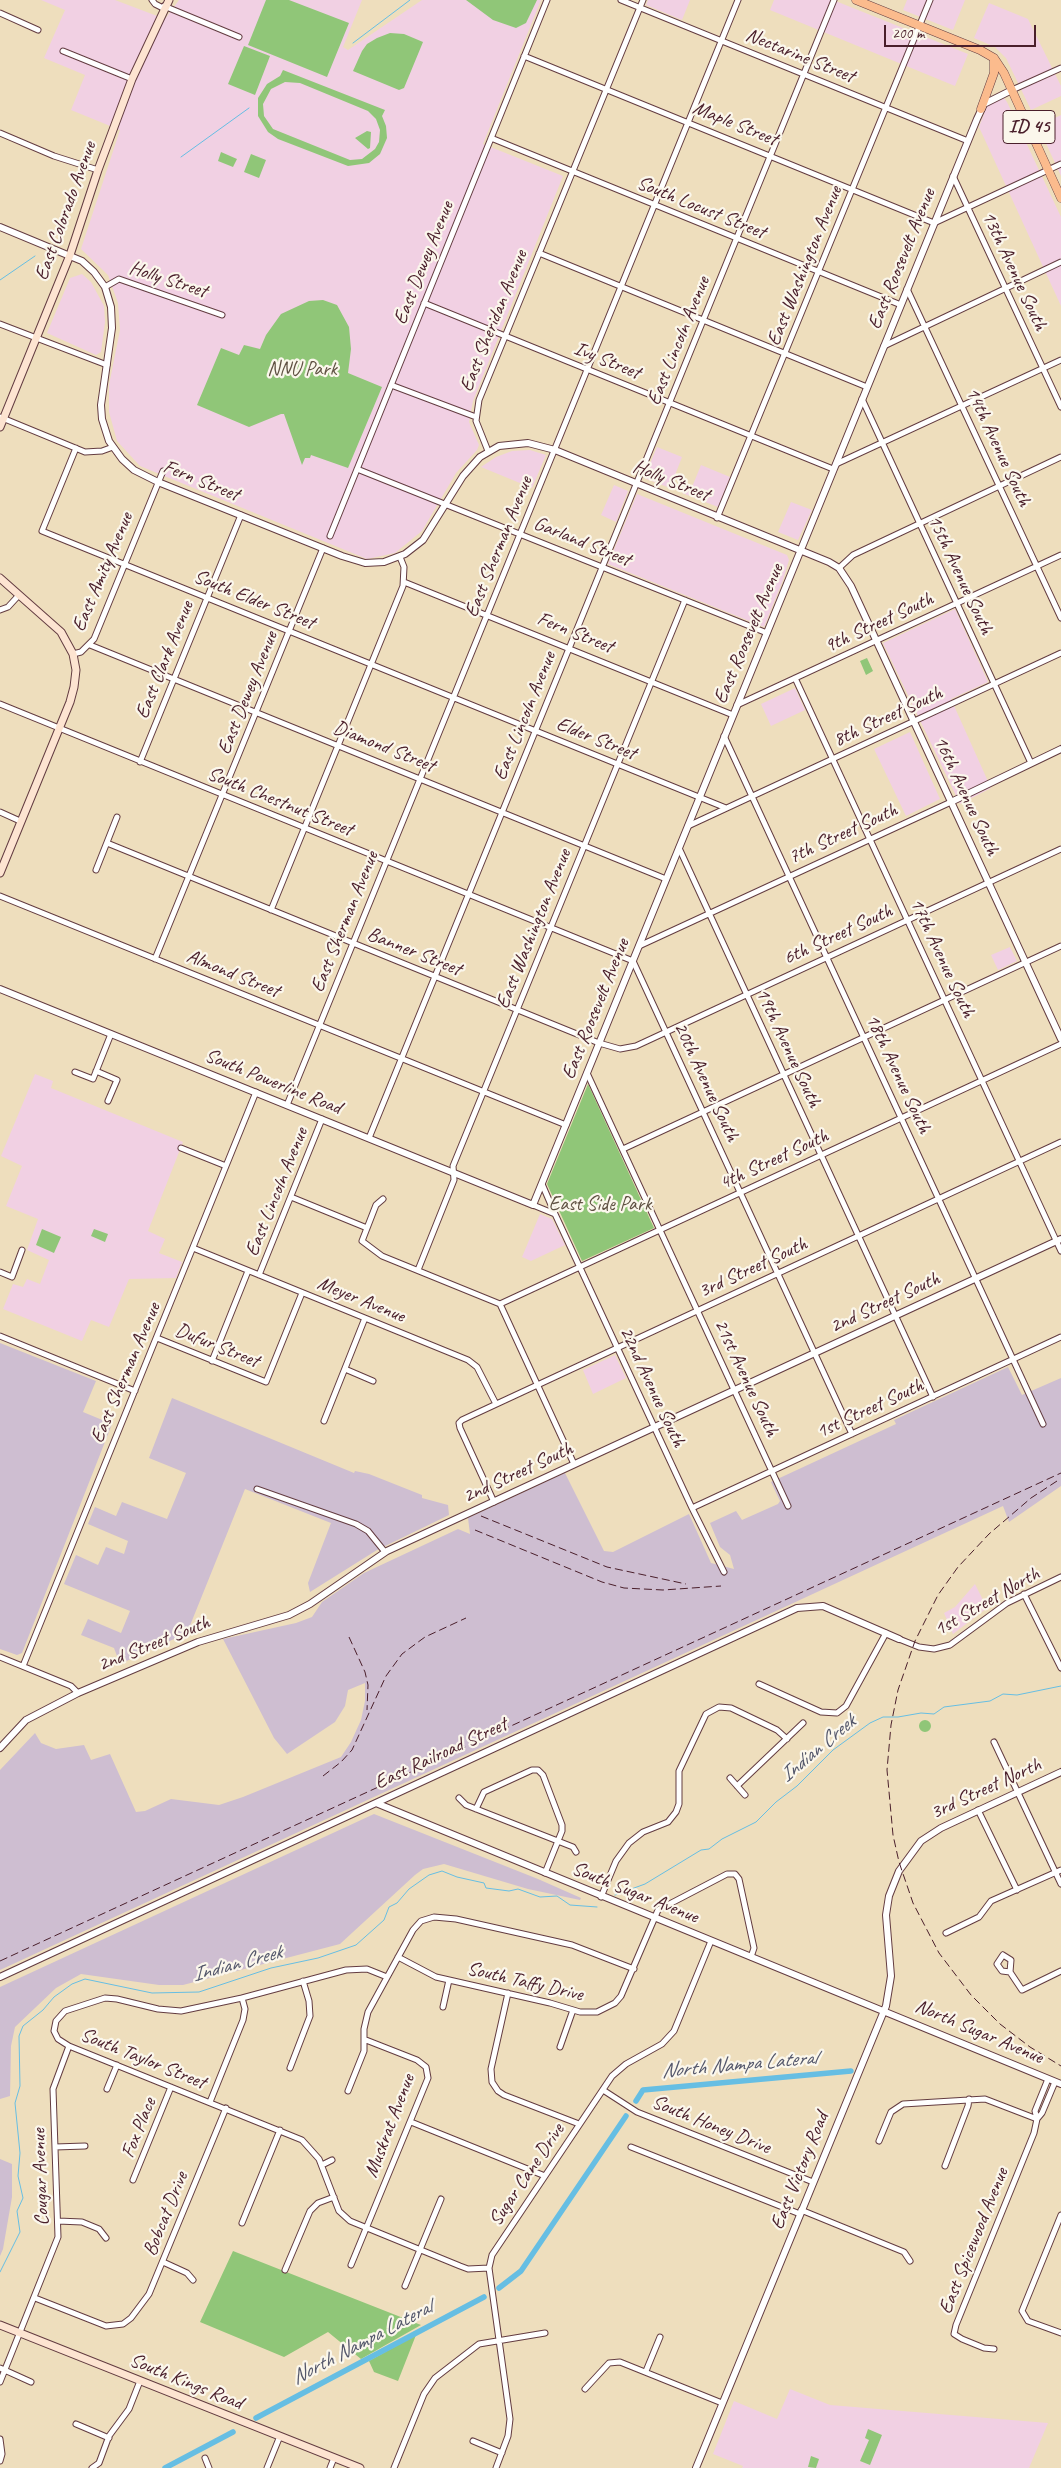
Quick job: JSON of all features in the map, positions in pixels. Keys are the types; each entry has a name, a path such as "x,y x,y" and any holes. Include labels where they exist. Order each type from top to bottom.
{"main road":[{"path":"856,0 980,50 994,58 994,73 981,110"},
{"name":"East Colorado Avenue","path":"0,427 2,418 70,255 98,170 132,79 165,5"},
{"name":"ID 45","path":"994,58 1004,73 1061,198"},
{"path":"0,578 58,628 73,654"},
{"name":"East Amity Avenue","path":"0,872 74,687 76,670 73,654"},
{"name":"South Kings Road","path":"0,2326 360,2468"}],"street":[{"path":"152,0 155,4 165,5 239,37"},
{"name":"East Dewey Avenue","path":"330,536 547,0"},
{"name":"Nectarine Street","path":"621,0 968,141"},
{"name":"East Sheridan Avenue","path":"488,451 476,417 479,400 643,0"},
{"name":"East Sherman Avenue","path":"287,1105 738,0"},
{"name":"East Lincoln Avenue","path":"369,1138 834,0"},
{"name":"East Washington Avenue","path":"717,518 930,0"},
{"path":"0,13 38,30"},
{"path":"63,50 132,79"},
{"name":"Maple Street","path":"524,56 934,223"},
{"path":"981,110 990,100 1061,68"},
{"name":"East Roosevelt Avenue","path":"533,1205 981,110"},
{"path":"0,133 54,156 98,170"},
{"name":"South Locust Street","path":"491,138 901,305"},
{"path":"934,223 1061,164"},
{"name":"13th Avenue South","path":"954,176 1061,407"},
{"path":"0,226 70,255 94,272 105,287"},
{"path":"539,253 867,387"},
{"path":"884,346 1061,262"},
{"name":"Holly Street","path":"105,287 119,278 222,315"},
{"name":"Fern Street","path":"105,287 111,308 112,328 101,405 102,419 113,447 134,470 158,482 365,563 384,562 400,557"},
{"name":"14th Avenue South","path":"907,289 1061,618"},
{"name":"Ivy Street","path":"424,303 752,436 834,467"},
{"path":"0,324 107,365"},
{"path":"834,467 1061,360"},
{"path":"391,385 476,417"},
{"name":"15th Avenue South","path":"862,399 1031,763"},
{"path":"2,418 76,448 92,452 113,447"},
{"name":"Holly Street","path":"488,451 511,443 528,443 555,450 717,518 829,562 839,568"},
{"name":"South Elder Street","path":"76,448 42,531 454,697"},
{"path":"271,910 404,582 404,567 400,557 423,540 471,465 488,451"},
{"path":"839,568 853,554 1061,458"},
{"name":"Garland Street","path":"357,469 767,633"},
{"name":"East Amity Avenue","path":"73,654 90,645 163,471"},
{"name":"East Clark Avenue","path":"140,762 241,515"},
{"name":"East Dewey Avenue","path":"155,959 323,548"},
{"name":"9th Street South","path":"737,706 1061,555"},
{"name":"16th Avenue South","path":"839,568 851,586 1061,1039"},
{"name":"Fern Street","path":"404,582 733,715"},
{"path":"0,610 8,607 20,595"},
{"name":"East Washington Avenue","path":"418,1270 454,1180 453,1166 685,600"},
{"name":"Diamond Street","path":"90,645 666,879"},
{"name":"8th Street South","path":"688,826 1061,653"},
{"name":"17th Avenue South","path":"796,678 1019,1161 1059,1240 1061,1251"},
{"name":"Elder Street","path":"454,697 700,797"},
{"name":"South Chestnut Street","path":"0,704 632,961"},
{"name":"18th Avenue South","path":"724,736 1043,1424"},
{"name":"7th Street South","path":"639,946 1061,749"},
{"path":"700,797 726,808"},
{"path":"0,812 20,821"},
{"path":"96,870 117,817"},
{"name":"Banner Street","path":"107,843 599,1043"},
{"name":"19th Avenue South","path":"679,848 933,1397"},
{"name":"6th Street South","path":"599,1043 614,1048 627,1049 1061,849"},
{"name":"Almond Street","path":"0,896 566,1125"},
{"path":"623,1149 1061,946"},
{"name":"20th Avenue South","path":"632,961 852,1434"},
{"name":"South Powerline Road","path":"0,989 533,1205"},
{"path":"75,1072 93,1079 111,1034"},
{"name":"4th Street South","path":"500,1304 1061,1044"},
{"path":"96,1072 116,1080 108,1101"},
{"name":"21st Avenue South","path":"587,1073 788,1506"},
{"name":"East Sherman Avenue","path":"24,1666 256,1092"},
{"name":"East Lincoln Avenue","path":"259,1275 322,1119"},
{"name":"3rd Street South","path":"494,1502 459,1423 617,1347 1061,1142"},
{"path":"181,1148 226,1166"},
{"name":"22nd Avenue South","path":"542,1184 654,1428 724,1572"},
{"path":"291,1197 367,1228"},
{"path":"383,1199 376,1205 362,1241 382,1256 500,1304 574,1464"},
{"path":"533,1205 555,1214"},
{"name":"2nd Street South","path":"0,1748 26,1720 78,1693 198,1642 289,1615 310,1604 385,1552 1059,1240"},
{"name":"Meyer Avenue","path":"193,1248 473,1363 483,1376 496,1404"},
{"path":"0,1272 12,1277 22,1250"},
{"name":"East Lincoln Avenue","path":"212,1360 248,1271"},
{"name":"Dufur Street","path":"157,1338 266,1382 302,1293"},
{"path":"324,1420 366,1318"},
{"path":"0,1336 135,1391"},
{"name":"1st Street South","path":"692,1508 1061,1337"},
{"path":"345,1369 373,1380"},
{"path":"258,1489 356,1524 368,1531 385,1552"},
{"name":"1st Street North","path":"899,1639 919,1647 934,1649 950,1645 991,1614 1024,1594 1061,1577"},
{"path":"1024,1594 1061,1668"},
{"name":"East Railroad Street","path":"0,1977 797,1608 823,1606 899,1639"},
{"path":"759,1684 821,1712 836,1713 846,1706 886,1633"},
{"path":"0,1657 71,1686 78,1693"},
{"path":"601,1897 616,1861 629,1842 643,1832 668,1822 676,1812 681,1764 703,1718 714,1708 731,1708 777,1730 787,1739"},
{"path":"737,1786 803,1723"},
{"path":"994,1742 1017,1792 1058,1871 1061,1884"},
{"path":"476,1809 480,1797 489,1790 532,1770 538,1770 542,1775 562,1825 545,1873"},
{"name":"3rd Street North","path":"894,1879 906,1859 930,1834 1061,1772"},
{"path":"730,1778 745,1795"},
{"path":"459,1798 466,1805 573,1846 576,1852"},
{"name":"South Sugar Avenue","path":"376,1803 601,1897 884,2010"},
{"path":"978,1810 1017,1890"},
{"path":"946,1934 979,1917 991,1901 1058,1871"},
{"path":"654,1918 658,1910 727,1874 734,1874 739,1879 754,1948 751,1957"},
{"name":"East Victory Road","path":"696,2468 884,2010 890,1992 891,1976 886,1915 894,1879"},
{"path":"348,2091 364,2051 366,2040 364,2029 368,2012 417,1924 427,1918 445,1918 572,1945 634,1969"},
{"name":"South Taffy Drive","path":"398,1958 431,1976 586,2013 597,2012 615,2003 627,1987 654,1918"},
{"name":"Sugar Cane Drive","path":"496,2468 508,2436 510,2419 489,2268 496,2248 602,2090 619,2069 662,2044 674,2031 711,1941"},
{"name":"South Taylor Street","path":"387,1977 374,1971 353,1969 304,1980 242,1998 181,2011 158,2009 110,1998 65,2011 56,2021 56,2036 61,2042 69,2046 280,2130 309,2146 322,2165 344,2217 366,2228 468,2269 489,2268"},
{"path":"1010,1972 1022,1990 1061,1970"},
{"path":"290,2068 310,2016 304,1980"},
{"path":"443,2007 449,1980"},
{"path":"508,1994 491,2069 492,2082 498,2091 504,2095 579,2124"},
{"path":"210,2102 243,2020 245,2009 242,1998"},
{"path":"560,2047 573,2010"},
{"name":"North Sugar Avenue","path":"884,2010 1058,2083"},
{"name":"Muskrat Avenue","path":"351,2265 426,2083 426,2067 417,2060 366,2040"},
{"name":"Cougar Avenue","path":"0,2382 2,2369 35,2298 56,2243 58,2221 54,2088 69,2046"},
{"path":"108,2089 117,2065"},
{"name":"East Spicewood Avenue","path":"994,2348 984,2348 954,2334 1034,2134 1037,2119 1035,2111 1048,2079"},
{"name":"East Spicewood Avenue","path":"1037,2119 1042,2114 1058,2083"},
{"name":"Fox Place","path":"133,2180 171,2087"},
{"name":"South Honey Drive","path":"602,2090 637,2112 813,2182"},
{"path":"945,2166 968,2106 968,2099"},
{"path":"879,2141 891,2112 903,2104 985,2099 1037,2119"},
{"name":"Bobcat Drive","path":"35,2298 106,2326 123,2324 134,2315 146,2300 163,2262 226,2108"},
{"path":"411,2122 545,2176"},
{"path":"242,2223 280,2130"},
{"path":"55,2147 85,2146"},
{"path":"631,2147 904,2252 910,2261"},
{"path":"322,2165 332,2160"},
{"path":"285,2270 310,2211 318,2203 334,2197"},
{"path":"405,2286 441,2199"},
{"path":"1061,2215 1022,2311 1028,2321 1061,2333"},
{"path":"58,2221 82,2222 99,2229 106,2238"},
{"path":"163,2262 187,2273 193,2280"},
{"path":"394,2468 428,2386 474,2346 545,2333"},
{"path":"646,2371 660,2338"},
{"path":"585,2389 609,2363 614,2361 646,2371 722,2403"},
{"path":"2,2369 31,2382"},
{"path":"92,2468 99,2463 109,2438 129,2409 140,2381"},
{"path":"76,2424 109,2438"},
{"path":"267,2468 280,2436"},
{"path":"0,2440 0,2461"},
{"path":"473,2441 502,2453"},
{"path":"205,2458 209,2468"},
{"path":"330,2468 334,2458"}],"shaded area":[{"path":"41,0 115,0 165,19 179,0 362,0 343,47 348,50 422,0 541,0 483,144 563,176 473,401 469,422 479,445 477,450 456,473 422,531 395,553 367,559 140,466 117,441 109,412 109,385 120,330 118,303 108,275 81,249 120,130 71,110 85,75 44,58 65,10"},
{"path":"648,0 690,0 682,20 646,5"},
{"path":"774,0 833,0 968,54 955,86 770,10"},
{"path":"907,0 965,0 953,30 903,10"},
{"path":"989,3 1028,19 1061,86 1061,96 1031,110 1006,58 995,47 974,38"},
{"path":"1004,98 1061,217 1061,306 979,127 987,106"},
{"path":"1061,115 1061,176 1038,126"},
{"path":"82,274 91,282 104,306 105,322 101,352 96,355 47,333 70,278"},
{"path":"657,447 682,457 670,488 644,478"},
{"path":"530,450 546,455 532,488 481,467 496,457 512,451"},
{"path":"701,465 730,477 718,507 682,493 689,486 692,487"},
{"path":"614,485 628,491 616,522 601,515"},
{"path":"637,494 787,555 789,560 783,580 764,627 608,564"},
{"path":"791,502 812,510 798,540 778,532"},
{"path":"955,609 988,682 951,699 991,788 960,804 883,643"},
{"path":"795,688 805,710 771,726 761,704"},
{"path":"910,732 940,799 906,816 874,749"},
{"path":"1010,947 1017,961 998,970 991,955"},
{"path":"35,1074 53,1081 51,1088 183,1142 148,1231 165,1239 159,1253 182,1262 176,1278 129,1279 109,1327 91,1320 82,1341 3,1309 13,1284 23,1287 27,1279 40,1284 49,1260 27,1250 38,1219 6,1206 22,1166 1,1156"},
{"path":"540,1214 552,1219 565,1245 531,1261 522,1257"},
{"path":"0,1343 96,1381 83,1412 112,1424 22,1653 17,1655 0,1649"},
{"path":"615,1355 626,1378 593,1394 583,1370"},
{"path":"1008,1367 1022,1395 1061,1378 1061,1486 1009,1522 1003,1506 0,1970 0,1770 35,1733 41,1743 56,1749 84,1745 91,1760 110,1754 136,1812 145,1811 171,1799 219,1805 243,1797 341,1757 351,1742 361,1720 365,1701 365,1683 348,1690 345,1706 335,1722 287,1754 274,1738 223,1639 296,1623 312,1617 322,1602 364,1573 458,1529 470,1534 468,1518 565,1473 604,1551 613,1552 689,1514 711,1563 734,1569 730,1555 720,1547 710,1523 736,1511 742,1520 778,1504 780,1501 771,1482 896,1424 894,1420"},
{"path":"172,1398 354,1473 355,1471 369,1474 422,1495 422,1498 448,1505 449,1515 377,1550 310,1592 308,1583 331,1523 245,1489 187,1633 120,1664 114,1648 81,1635 88,1619 121,1633 130,1611 64,1584 76,1555 98,1565 106,1547 124,1554 128,1541 88,1524 95,1507 116,1516 122,1502 167,1519 186,1473 149,1458"},
{"path":"975,1584 987,1608 953,1634 944,1613 955,1607"},
{"path":"374,1814 581,1898 580,1900 528,1889 444,1864 423,1869 415,1875 340,1944 183,1985 159,1985 81,1974 56,1988 15,2027 11,2046 10,2096 0,2099 0,1987"},
{"path":"0,2159 12,2164 12,2197 3,2249 0,2256"},
{"path":"790,2389 830,2405 1048,2423 1029,2468 742,2468 743,2466 713,2454 734,2401 777,2419"}],"green space":[{"path":"266,0 289,0 349,23 327,77 248,45"},
{"path":"466,0 537,0 526,23 516,28 493,20"},
{"path":"390,33 404,34 423,42 404,88 399,90 353,71 367,44"},
{"path":"244,46 270,56 255,95 228,84"},
{"path":"283,70 385,110 382,116 386,126 387,138 380,154 369,163 348,166 278,139 268,132 258,116 258,98 267,84 280,76","holes":["285,82 300,83 368,111 376,119 380,130 379,142 375,149 362,159 350,160 273,129 264,116 263,104 271,89"]},
{"path":"367,131 371,132 370,148 368,149 355,138"},
{"path":"221,152 237,159 233,167 218,161"},
{"path":"251,154 266,160 259,178 244,172"},
{"name":"NNU Park","path":"323,300 337,305 349,327 351,349 348,373 382,387 348,468 311,455 310,458 305,458 302,465 284,414 249,427 197,405 221,348 239,355 244,345 260,349 266,335 281,314 309,301"},
{"path":"867,658 873,671 866,675 860,661"},
{"name":"East Side Park","path":"588,1084 654,1228 582,1261 547,1184"},
{"path":"42,1229 61,1237 54,1253 36,1245"},
{"path":"94,1229 108,1234 105,1242 91,1236"},
{"path":"927,1720 930,1721 930,1731 923,1732 920,1731 919,1724 920,1721"},
{"path":"233,2251 421,2325 361,2359 328,2332 284,2357 200,2322"},
{"path":"416,2335 398,2381 374,2372 369,2361"},
{"path":"868,2429 882,2435 870,2465 860,2461 869,2440 865,2438"},
{"path":"811,2456 819,2459 816,2468 808,2467"}],"waterway":[{"path":"353,43 410,0"},
{"path":"181,157 249,108"},
{"path":"0,280 35,256"},
{"name":"Indian Creek","path":"615,1895 645,1884 701,1850 709,1849 722,1839 756,1822 776,1802 797,1786 833,1750 870,1723 883,1717 898,1717 921,1713 934,1714 944,1707 990,1701 1003,1694 1017,1695 1061,1686"},
{"name":"Indian Creek","path":"0,2272 20,2232 17,2211 23,2198 18,2176 20,2153 15,2103 20,2086 19,2036 23,2026 43,2010 54,1997 72,1984 85,1979 152,1993 199,1992 271,1968 318,1958 356,1945 384,1920 389,1907 397,1903 409,1889 429,1875 442,1871 457,1877 484,1883 486,1888 509,1891 518,1889 540,1897 557,1896 570,1905 597,1907"},
{"name":"North Nampa Lateral","path":"636,2101 643,2090 851,2071"},
{"name":"North Nampa Lateral","path":"499,2288 521,2271 626,2116"},
{"name":"North Nampa Lateral","path":"256,2418 484,2297"},
{"name":"North Nampa Lateral","path":"165,2468 233,2432"}],"railway":[{"path":"0,1961 1061,1473"},
{"path":"1057,1481 1031,1498 989,1534 958,1567 938,1595 915,1641 898,1690 891,1725 887,1770 893,1835 899,1862 913,1903 939,1953 971,1995 1000,2024 1030,2047 1061,2066"},
{"path":"481,1516 607,1567 686,1584"},
{"path":"475,1530 602,1582 624,1588 663,1590 721,1586"},
{"path":"323,1776 341,1762 352,1750 386,1676 402,1654 425,1637 466,1618"},
{"path":"349,1637 365,1672 368,1685 367,1710"}]}
